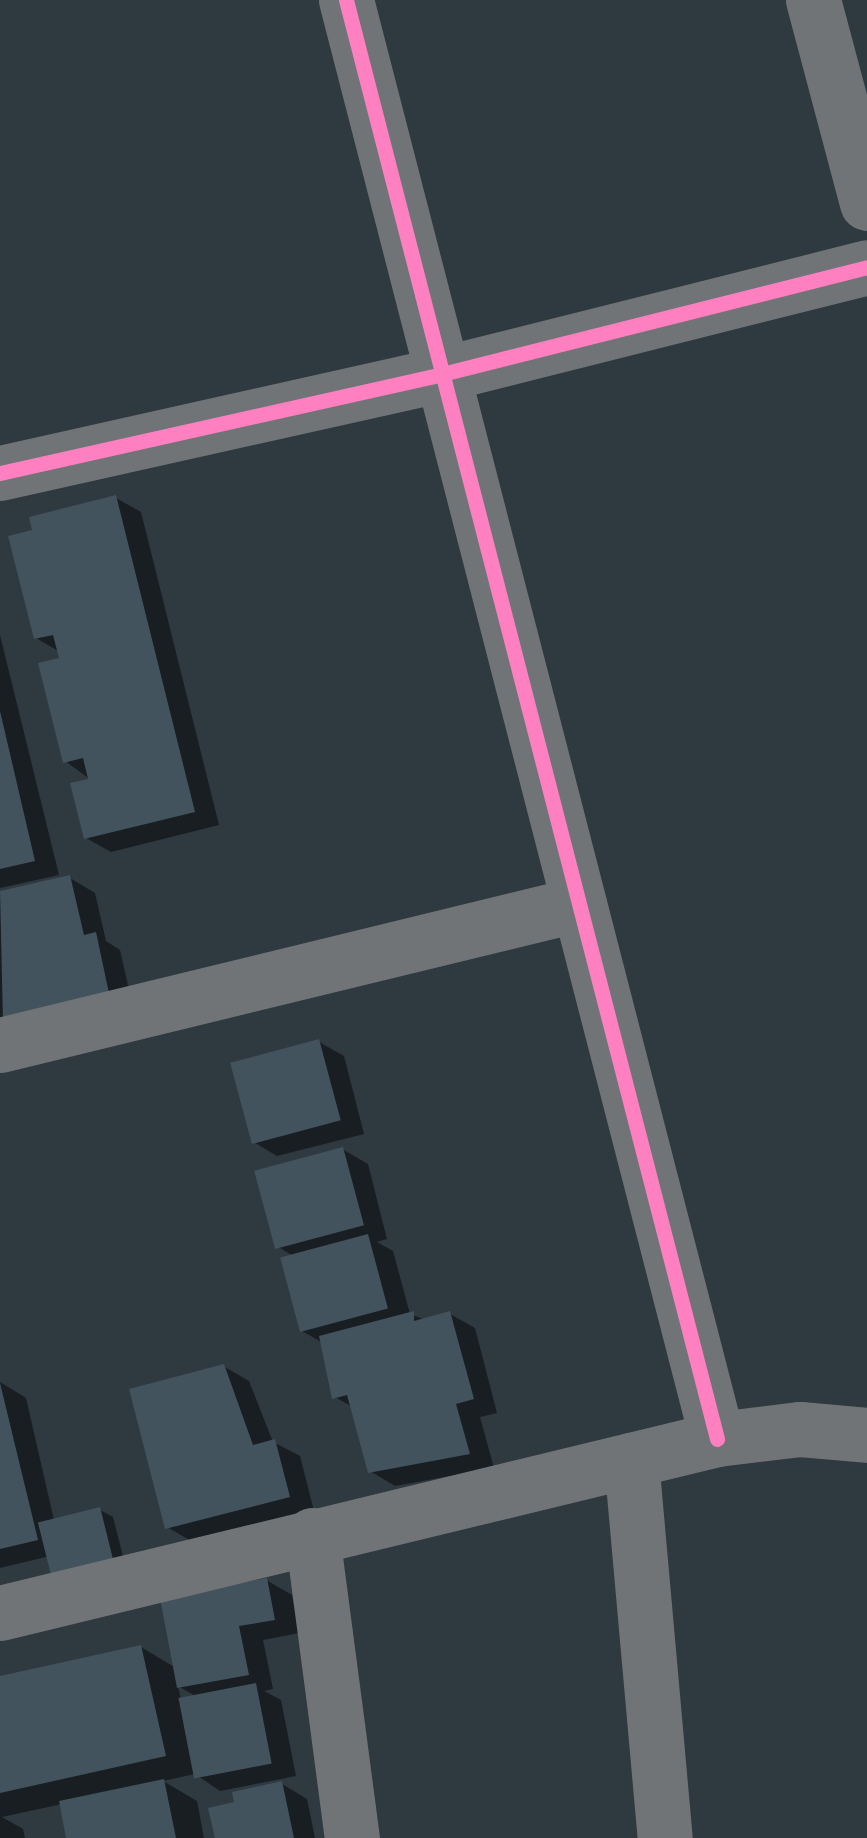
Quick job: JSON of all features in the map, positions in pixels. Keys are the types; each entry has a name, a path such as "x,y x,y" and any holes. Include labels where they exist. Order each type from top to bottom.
{"street":[{"path":"346,0 446,374 717,1438"},
{"path":"813,0 867,203"},
{"path":"0,473 446,374 867,266"},
{"path":"0,1045 580,904"},
{"path":"0,1612 717,1438 800,1428 867,1436"},
{"path":"631,1460 666,1838"},
{"path":"312,1535 352,1838"}],"building":[{"path":"116,495 195,812 84,839 70,783 88,779 83,758 63,763 38,663 59,658 53,635 34,639 8,536 32,530 29,517"},
{"path":"0,711 35,861 0,869"},
{"path":"70,875 84,935 96,932 110,998 3,1022 0,891"},
{"path":"319,1039 341,1120 252,1144 230,1063"},
{"path":"343,1147 364,1225 275,1249 254,1171"},
{"path":"368,1234 388,1308 300,1332 280,1258"},
{"path":"414,1311 414,1321 450,1311 474,1399 456,1404 470,1454 368,1473 347,1395 332,1399 319,1336"},
{"path":"224,1364 253,1445 275,1439 290,1497 165,1529 129,1389"},
{"path":"0,1383 38,1540 0,1549"},
{"path":"100,1507 113,1558 51,1574 38,1522"},
{"path":"267,1578 275,1620 239,1626 249,1675 177,1688 160,1598"},
{"path":"141,1645 166,1756 0,1793 0,1676"},
{"path":"256,1683 272,1763 194,1779 178,1698"},
{"path":"164,1779 176,1838 66,1838 59,1801"},
{"path":"282,1781 294,1838 215,1838 208,1808 234,1802 232,1792"}],"cycle path":[{"path":"346,0 717,1439"},
{"path":"0,473 446,373 867,267"}]}
